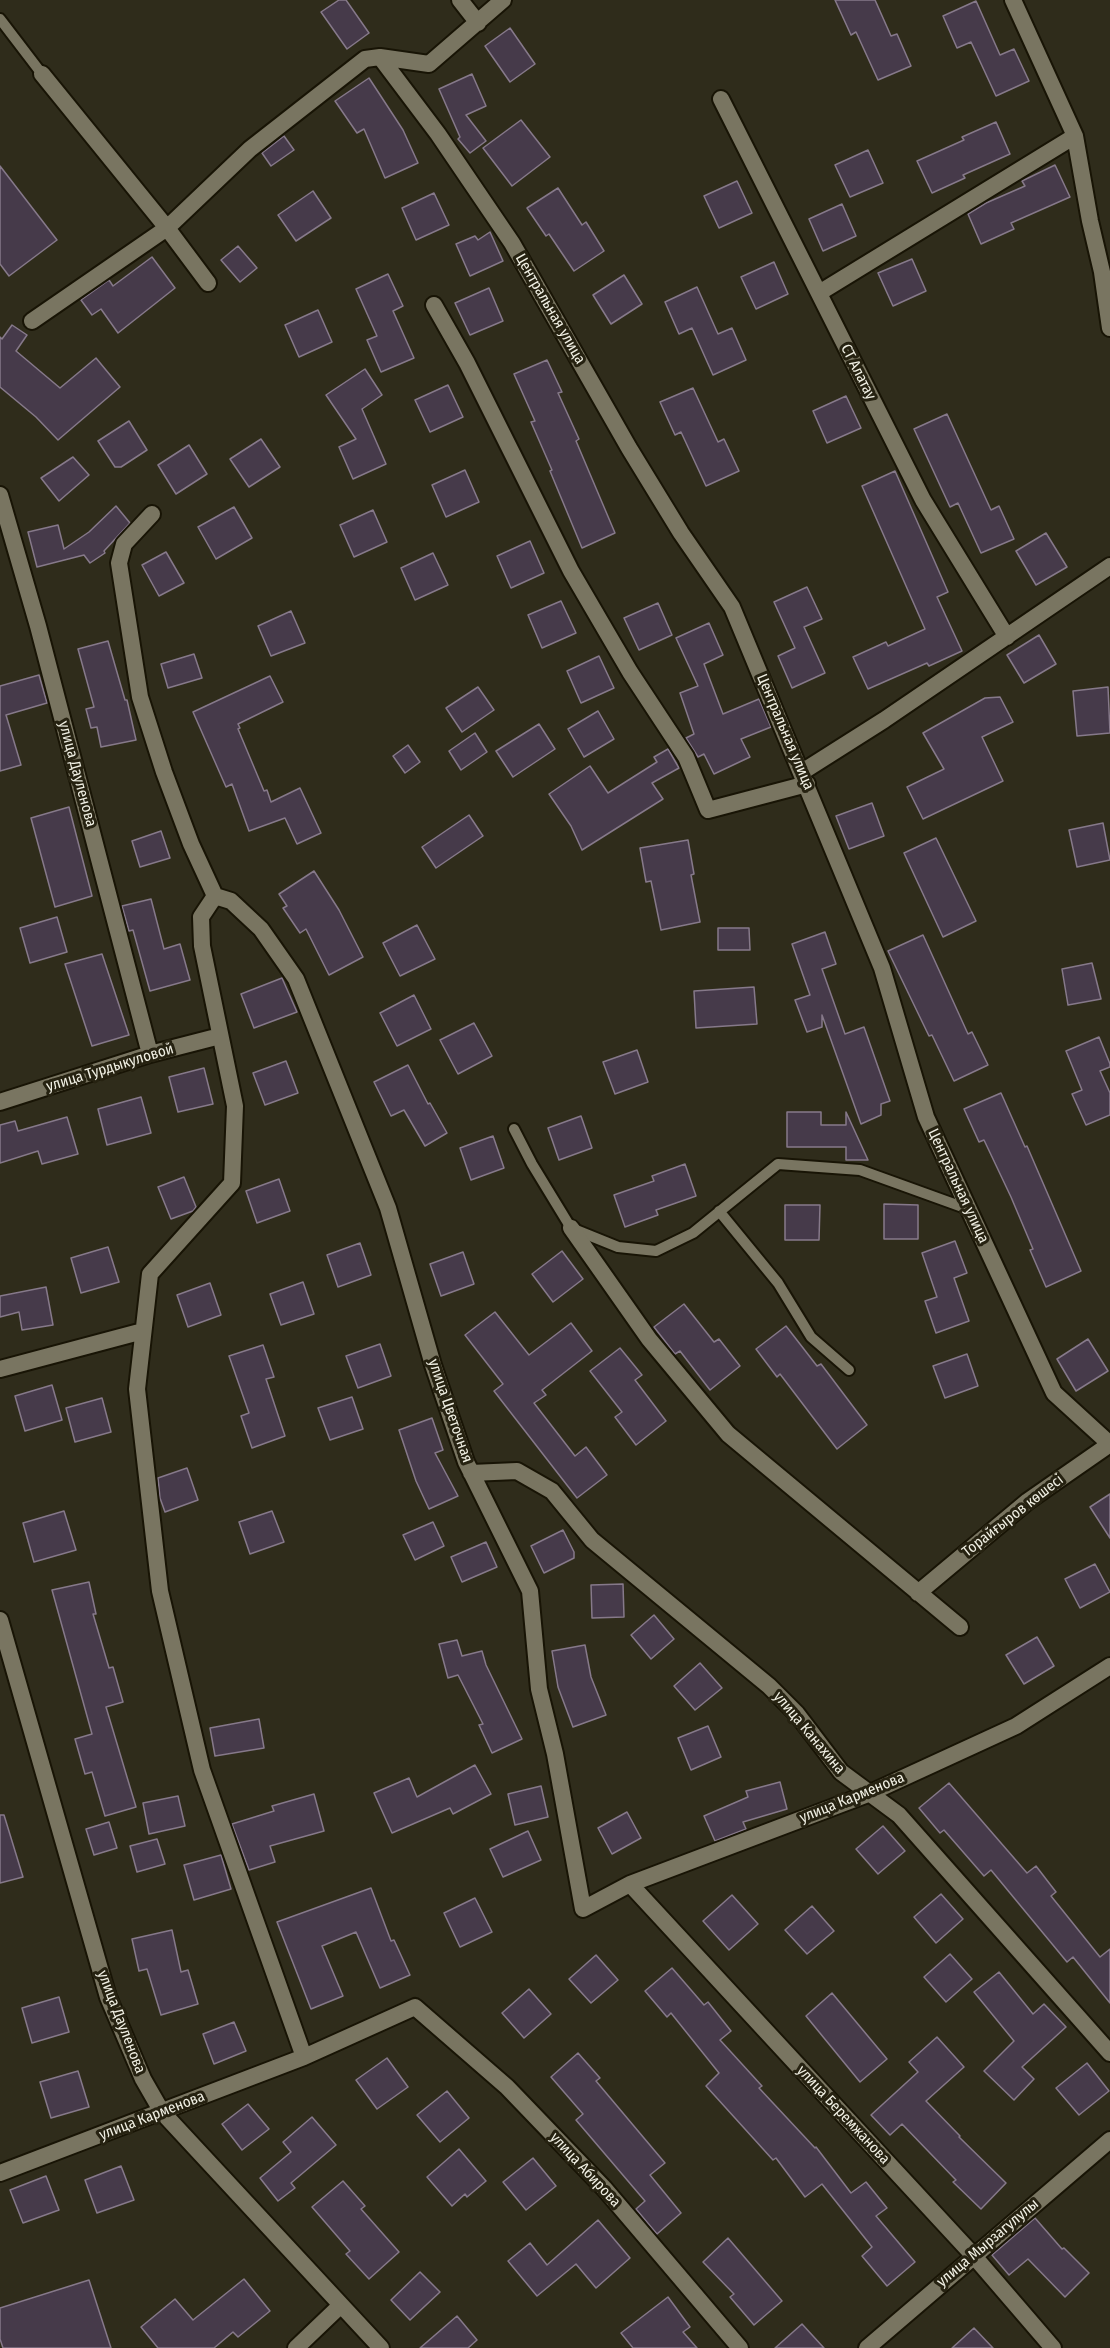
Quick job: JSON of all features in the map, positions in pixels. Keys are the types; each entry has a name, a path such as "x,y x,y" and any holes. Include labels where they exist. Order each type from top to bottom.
{"street":[{"path":"460,0 478,23"},
{"path":"32,321 167,228 250,149 365,59 380,57 429,64 503,0"},
{"path":"1013,0 1075,136 1090,221 1102,272 1110,328"},
{"name":"Центральная улица","path":"380,57 438,134 512,243 635,458 681,532 732,607 882,968 926,1117 1054,1393 1110,1444"},
{"path":"42,74 167,228 208,283"},
{"name":"СТ Алатау","path":"721,99 923,501 1007,637"},
{"path":"819,293 1075,136"},
{"path":"434,305 467,363 571,571 630,672 686,757 708,810 804,778 1110,566"},
{"name":"улица Дауленова","path":"0,495 39,626 150,1054"},
{"path":"152,514 124,544 119,563 140,697 180,813 215,896 201,917 202,946 235,1106 232,1183 150,1274 136,1389 160,1591 202,1770 304,2058"},
{"name":"улица Цветочная","path":"215,896 231,901 261,929 296,979 388,1208 433,1365 471,1473 530,1591 539,1689 555,1754 583,1909"},
{"name":"улица Турдыкуловой","path":"0,1102 150,1054 220,1036"},
{"path":"571,1228 649,1339 728,1434 960,1627"},
{"path":"0,1369 143,1331"},
{"name":"Торайғыров көшесі","path":"918,1593 1028,1501 1110,1444"},
{"name":"улица Канахина","path":"471,1473 517,1471 552,1491 592,1540 769,1686 797,1714 841,1772 899,1815 1110,2053"},
{"name":"улица Дауленова","path":"0,1620 108,1997 143,2079 162,2112 381,2348"},
{"name":"улица Карменова","path":"583,1909 630,1884 868,1794 1016,1726 1110,1666"},
{"name":"улица Беремжанова","path":"630,1884 973,2255 1053,2348"},
{"name":"улица Карменова","path":"0,2173 304,2058 415,2007"},
{"name":"улица Абирова","path":"415,2007 507,2087 604,2188 740,2348"},
{"name":"улица Мырзагулулы","path":"867,2348 1110,2140"},
{"path":"296,2348 341,2305"}],"lane":[{"path":"0,19 42,74"},
{"path":"514,1129 532,1164 571,1228 618,1247 656,1251 693,1233 778,1164 860,1170 968,1209"},
{"path":"719,1211 778,1283 811,1337 849,1370"}],"building":[{"path":"339,0 346,0 369,33 347,49 321,12"},
{"path":"835,0 875,0 891,36 897,34 911,66 878,80 856,32 851,35"},
{"path":"976,1 1000,55 1014,49 1029,81 996,96 971,42 957,48 943,16"},
{"path":"510,28 535,64 510,82 485,46"},
{"path":"472,74 486,106 466,115 486,141 470,153 458,139 460,137 439,89"},
{"path":"369,78 403,130 418,163 385,178 364,129 357,133 335,101"},
{"path":"521,120 550,157 512,186 483,148"},
{"path":"996,122 1010,154 963,175 965,178 932,193 917,161 964,140 962,137"},
{"path":"284,136 294,150 271,166 262,153"},
{"path":"868,150 883,183 850,197 835,165"},
{"path":"1055,165 1070,197 1011,223 1014,229 981,244 968,214 986,203 1025,186 1022,181"},
{"path":"0,166 57,240 9,276 0,264"},
{"path":"737,181 752,213 719,228 704,196"},
{"path":"558,188 582,225 586,222 604,251 574,271 549,234 546,236 527,208"},
{"path":"313,191 331,218 296,241 278,215"},
{"path":"434,193 449,225 416,240 402,208"},
{"path":"842,204 856,236 823,251 809,219"},
{"path":"490,232 503,261 470,276 456,244 475,236 478,240"},
{"path":"238,246 257,268 240,282 221,260"},
{"path":"152,257 175,288 118,333 101,309 92,315 81,300 109,280 113,286"},
{"path":"912,259 926,291 893,306 878,273"},
{"path":"774,262 788,294 756,309 741,277"},
{"path":"388,274 403,306 393,311 414,358 381,372 367,340 377,336 356,289"},
{"path":"624,275 642,304 611,324 593,295"},
{"path":"697,287 718,334 732,328 746,360 713,375 692,328 679,334 665,302"},
{"path":"489,288 503,321 470,335 455,303"},
{"path":"318,310 332,342 299,357 285,325"},
{"path":"12,325 27,335 16,351 60,388 96,358 120,387 58,440 36,417 0,387 0,337 2,339"},
{"path":"547,360 562,392 558,393 579,439 576,441 615,533 582,548 531,422 535,421 514,374"},
{"path":"365,369 382,395 362,409 386,464 353,479 339,447 356,439 326,395"},
{"path":"448,385 463,417 430,432 415,400"},
{"path":"693,388 718,442 724,439 739,471 706,486 681,432 675,435 660,402"},
{"path":"846,396 861,428 827,443 813,411"},
{"path":"947,414 991,510 999,506 1014,539 981,553 958,503 950,507 914,429"},
{"path":"129,421 147,450 121,467 115,467 98,441"},
{"path":"261,439 280,467 249,487 230,459"},
{"path":"189,445 207,474 176,494 158,465"},
{"path":"73,457 89,475 59,501 41,478"},
{"path":"465,470 479,502 446,517 432,485"},
{"path":"895,471 948,592 937,597 962,651 929,666 927,663 868,689 853,657 886,642 888,646 925,629 862,486"},
{"path":"116,506 130,523 104,551 105,553 90,563 84,555 37,567 28,532 58,525 64,549 89,532"},
{"path":"234,507 252,538 216,559 198,527"},
{"path":"373,510 387,542 354,557 340,525"},
{"path":"1046,533 1067,567 1036,585 1016,551"},
{"path":"530,541 544,573 511,588 497,556"},
{"path":"166,552 184,583 159,596 142,565"},
{"path":"433,553 448,585 415,600 401,568"},
{"path":"807,587 822,619 804,627 825,673 792,688 778,656 795,648 774,602"},
{"path":"561,601 576,633 542,648 528,615"},
{"path":"658,603 672,635 639,650 624,618"},
{"path":"291,611 305,643 271,656 258,626"},
{"path":"709,623 723,655 704,664 723,714 759,699 771,727 741,739 750,757 714,774 704,754 698,757 686,738 694,734 680,693 698,686 676,638"},
{"path":"1039,635 1056,664 1024,683 1007,655"},
{"path":"108,641 125,700 127,700 136,740 101,747 97,727 91,728 86,709 94,707 78,649"},
{"path":"194,654 202,678 168,688 161,664"},
{"path":"599,656 614,688 581,703 567,671"},
{"path":"39,675 47,703 6,715 21,765 0,771 0,686"},
{"path":"270,676 283,702 238,724 240,728 238,729 264,791 267,790 271,802 300,788 321,833 297,844 285,818 249,831 232,784 226,787 193,712"},
{"path":"478,687 494,710 462,732 446,708"},
{"path":"1108,687 1110,733 1077,736 1073,691"},
{"path":"1000,697 1013,722 982,737 1003,781 923,819 907,787 944,769 923,733 985,698"},
{"path":"598,711 614,739 584,757 568,729"},
{"path":"539,724 555,749 513,777 496,751"},
{"path":"475,733 487,752 461,770 449,751"},
{"path":"408,745 420,762 405,773 393,756"},
{"path":"668,749 679,768 652,783 663,799 582,850 571,826 549,794 590,766 608,793 657,762 654,757"},
{"path":"872,803 884,836 849,849 836,816"},
{"path":"69,807 92,896 55,907 31,818"},
{"path":"469,815 483,836 436,868 422,847"},
{"path":"1103,823 1110,860 1077,867 1069,830"},
{"path":"161,831 170,858 140,867 132,841"},
{"path":"936,838 976,921 943,937 904,853"},
{"path":"688,840 694,874 691,875 700,922 661,930 651,881 646,882 640,848"},
{"path":"314,871 339,910 363,957 329,975 306,929 300,933 283,908 287,906 279,894"},
{"path":"151,899 164,949 180,944 190,980 150,991 133,930 129,931 122,906"},
{"path":"57,917 67,952 30,963 20,928"},
{"path":"417,925 435,959 400,976 383,943"},
{"path":"718,928 749,928 750,950 718,950"},
{"path":"825,932 836,964 822,969 845,1034 864,1027 890,1101 881,1104 881,1115 861,1124 822,1015 822,1027 807,1032 795,1000 810,995 792,944"},
{"path":"923,935 968,1034 972,1032 988,1065 954,1081 932,1035 929,1036 888,951"},
{"path":"102,954 129,1035 92,1046 65,964"},
{"path":"1092,963 1101,999 1068,1005 1062,969"},
{"path":"282,978 297,1012 254,1028 241,994"},
{"path":"754,987 757,1024 696,1028 694,991"},
{"path":"414,995 431,1029 397,1046 380,1013"},
{"path":"474,1023 492,1056 458,1074 440,1040"},
{"path":"1099,1037 1110,1064 1110,1067 1100,1071 1110,1093 1110,1115 1086,1125 1072,1094 1082,1090 1066,1051"},
{"path":"637,1050 648,1082 615,1094 603,1062"},
{"path":"286,1061 298,1093 265,1105 253,1073"},
{"path":"408,1065 428,1104 430,1103 447,1133 425,1146 404,1110 391,1116 374,1082"},
{"path":"204,1068 213,1104 178,1112 169,1077"},
{"path":"1001,1093 1025,1147 1027,1146 1081,1271 1046,1287 1011,1197 984,1140 979,1142 964,1109"},
{"path":"141,1097 151,1133 107,1145 98,1109"},
{"path":"787,1112 821,1112 821,1125 846,1125 846,1112 868,1160 846,1160 846,1147 787,1147"},
{"path":"581,1116 592,1148 559,1160 548,1128"},
{"path":"67,1117 78,1154 42,1164 38,1151 0,1163 0,1125 15,1121 18,1131"},
{"path":"493,1136 504,1168 471,1180 460,1148"},
{"path":"685,1164 696,1196 656,1210 658,1215 625,1227 614,1195 654,1181 652,1176"},
{"path":"184,1177 196,1207 193,1211 171,1219 158,1187"},
{"path":"279,1179 290,1211 257,1223 246,1191"},
{"path":"884,1204 918,1205 918,1239 884,1239"},
{"path":"785,1205 820,1205 819,1240 785,1240"},
{"path":"955,1241 967,1273 954,1278 969,1321 936,1333 925,1301 937,1297 922,1253"},
{"path":"360,1243 371,1275 338,1287 327,1255"},
{"path":"108,1247 119,1282 81,1293 71,1258"},
{"path":"562,1251 583,1279 553,1302 532,1274"},
{"path":"463,1252 474,1284 441,1296 430,1264"},
{"path":"303,1282 314,1314 281,1325 270,1294"},
{"path":"210,1283 221,1315 188,1327 177,1295"},
{"path":"46,1287 53,1325 22,1330 19,1312 0,1317 0,1296"},
{"path":"684,1304 714,1342 719,1339 740,1366 710,1390 680,1351 675,1354 654,1327"},
{"path":"495,1312 529,1355 571,1323 592,1351 542,1390 546,1395 534,1403 575,1456 586,1447 607,1475 577,1498 494,1391 503,1384 465,1335"},
{"path":"786,1326 817,1366 821,1364 867,1425 837,1449 780,1374 777,1377 756,1349"},
{"path":"1088,1339 1108,1371 1076,1391 1057,1359"},
{"path":"380,1344 391,1376 358,1388 346,1356"},
{"path":"263,1345 274,1377 266,1379 285,1436 252,1448 241,1416 249,1413 229,1356"},
{"path":"620,1348 642,1375 635,1380 666,1421 636,1445 615,1417 622,1412 590,1371"},
{"path":"967,1354 978,1386 945,1398 933,1366"},
{"path":"52,1385 62,1420 25,1431 15,1396"},
{"path":"352,1397 363,1429 330,1440 318,1408"},
{"path":"102,1398 111,1432 75,1442 66,1408"},
{"path":"432,1418 443,1450 435,1453 458,1496 429,1509 416,1481 399,1430"},
{"path":"187,1468 198,1500 165,1512 160,1498 158,1478"},
{"path":"1110,1494 1110,1538 1090,1507"},
{"path":"64,1511 76,1550 34,1562 23,1523"},
{"path":"272,1511 284,1542 250,1554 239,1522"},
{"path":"433,1522 444,1546 415,1560 403,1535"},
{"path":"563,1530 574,1552 574,1558 544,1573 531,1546"},
{"path":"486,1542 497,1567 462,1582 451,1557"},
{"path":"1095,1564 1110,1592 1080,1608 1065,1579"},
{"path":"89,1582 96,1614 93,1614 109,1668 113,1667 123,1702 106,1707 136,1807 105,1816 92,1772 85,1774 75,1739 92,1734 52,1590"},
{"path":"623,1584 624,1617 592,1618 591,1585"},
{"path":"654,1615 674,1639 651,1659 631,1635"},
{"path":"1037,1637 1054,1666 1024,1684 1006,1655"},
{"path":"457,1640 462,1656 482,1651 486,1665 522,1739 492,1753 479,1725 483,1724 458,1675 448,1678 439,1644"},
{"path":"585,1645 591,1677 606,1715 573,1727 558,1687 552,1651"},
{"path":"700,1663 722,1688 695,1710 674,1686"},
{"path":"259,1719 264,1748 215,1756 210,1728"},
{"path":"708,1726 721,1757 691,1770 678,1738"},
{"path":"475,1765 491,1794 453,1814 450,1808 392,1833 374,1793 409,1778 417,1797"},
{"path":"780,1782 787,1809 743,1822 746,1829 715,1841 704,1816 748,1797 746,1791"},
{"path":"949,1783 1027,1873 1036,1866 1056,1892 1051,1896 1100,1957 1110,1949 1110,2003 1073,1957 1067,1962 991,1870 984,1876 944,1830 940,1833 919,1808"},
{"path":"541,1786 548,1817 515,1825 508,1794"},
{"path":"314,1794 324,1831 270,1846 275,1862 249,1870 232,1824 274,1811 272,1806"},
{"path":"178,1796 185,1826 149,1834 143,1803"},
{"path":"627,1812 641,1838 612,1854 598,1828"},
{"path":"0,1815 4,1815 23,1877 0,1883"},
{"path":"109,1822 117,1848 94,1855 86,1829"},
{"path":"883,1826 905,1851 878,1874 856,1849"},
{"path":"528,1831 541,1860 503,1877 490,1849"},
{"path":"157,1839 165,1864 137,1872 130,1846"},
{"path":"221,1855 231,1889 194,1900 184,1865"},
{"path":"371,1888 391,1941 394,1940 410,1975 380,1988 356,1932 322,1946 343,1996 311,2009 277,1922"},
{"path":"941,1894 963,1919 936,1943 914,1917"},
{"path":"732,1895 758,1924 729,1950 703,1921"},
{"path":"475,1898 492,1932 460,1947 444,1913"},
{"path":"812,1906 834,1931 807,1954 785,1930"},
{"path":"172,1930 181,1972 188,1970 198,2004 161,2015 147,1969 139,1971 132,1939"},
{"path":"950,1954 972,1979 946,2002 924,1977"},
{"path":"596,1955 618,1980 591,2003 569,1979"},
{"path":"672,1968 704,2005 708,2002 731,2031 720,2040 762,2086 759,2088 816,2147 851,2193 866,2182 887,2208 876,2216 915,2262 887,2286 862,2256 872,2247 822,2184 805,2197 776,2158 773,2160 706,2086 719,2073 671,2013 667,2017 645,1991"},
{"path":"999,1972 1033,2014 1044,2004 1066,2027 1022,2067 1034,2079 1014,2100 984,2071 1014,2041 974,1992"},
{"path":"529,1989 551,2014 524,2038 502,2013"},
{"path":"832,1993 887,2059 860,2082 806,2016"},
{"path":"59,1997 69,2032 32,2043 22,2008"},
{"path":"234,2022 246,2051 214,2064 203,2034"},
{"path":"937,2037 964,2067 926,2101 1006,2183 981,2209 953,2182 956,2180 902,2124 890,2135 871,2115 918,2072 909,2062"},
{"path":"578,2053 600,2078 596,2081 665,2163 650,2175 681,2213 657,2234 636,2209 645,2201 576,2120 583,2114 551,2077"},
{"path":"387,2058 408,2087 377,2109 356,2080"},
{"path":"1087,2063 1109,2091 1079,2115 1056,2088"},
{"path":"78,2071 89,2107 51,2118 40,2082"},
{"path":"447,2091 469,2118 440,2142 417,2115"},
{"path":"248,2104 269,2129 242,2150 222,2124"},
{"path":"312,2117 336,2145 291,2183 295,2188 278,2201 260,2178 291,2152 283,2142"},
{"path":"459,2149 486,2181 467,2197 465,2194 452,2206 427,2177"},
{"path":"533,2158 556,2186 526,2210 503,2182"},
{"path":"121,2166 134,2200 97,2213 85,2180"},
{"path":"46,2176 59,2210 23,2223 10,2190"},
{"path":"343,2181 365,2206 361,2209 399,2252 369,2279 346,2254 350,2251 312,2207"},
{"path":"1035,2218 1062,2249 1064,2248 1089,2273 1065,2297 1028,2259 1009,2275 992,2255"},
{"path":"598,2220 630,2258 596,2288 576,2264 537,2296 508,2261 530,2243 547,2265"},
{"path":"728,2238 782,2301 754,2325 730,2297 734,2294 703,2262"},
{"path":"420,2272 440,2292 410,2320 391,2300"},
{"path":"244,2279 270,2311 238,2337 233,2332 214,2348 158,2348 141,2327 175,2299 193,2320"},
{"path":"89,2280 111,2348 3,2348 0,2339 0,2308"},
{"path":"668,2297 690,2327 683,2332 697,2348 633,2348 621,2333"},
{"path":"457,2316 477,2340 468,2348 420,2348"},
{"path":"802,2324 824,2348 775,2348"},
{"path":"974,2328 993,2348 952,2348"}]}
